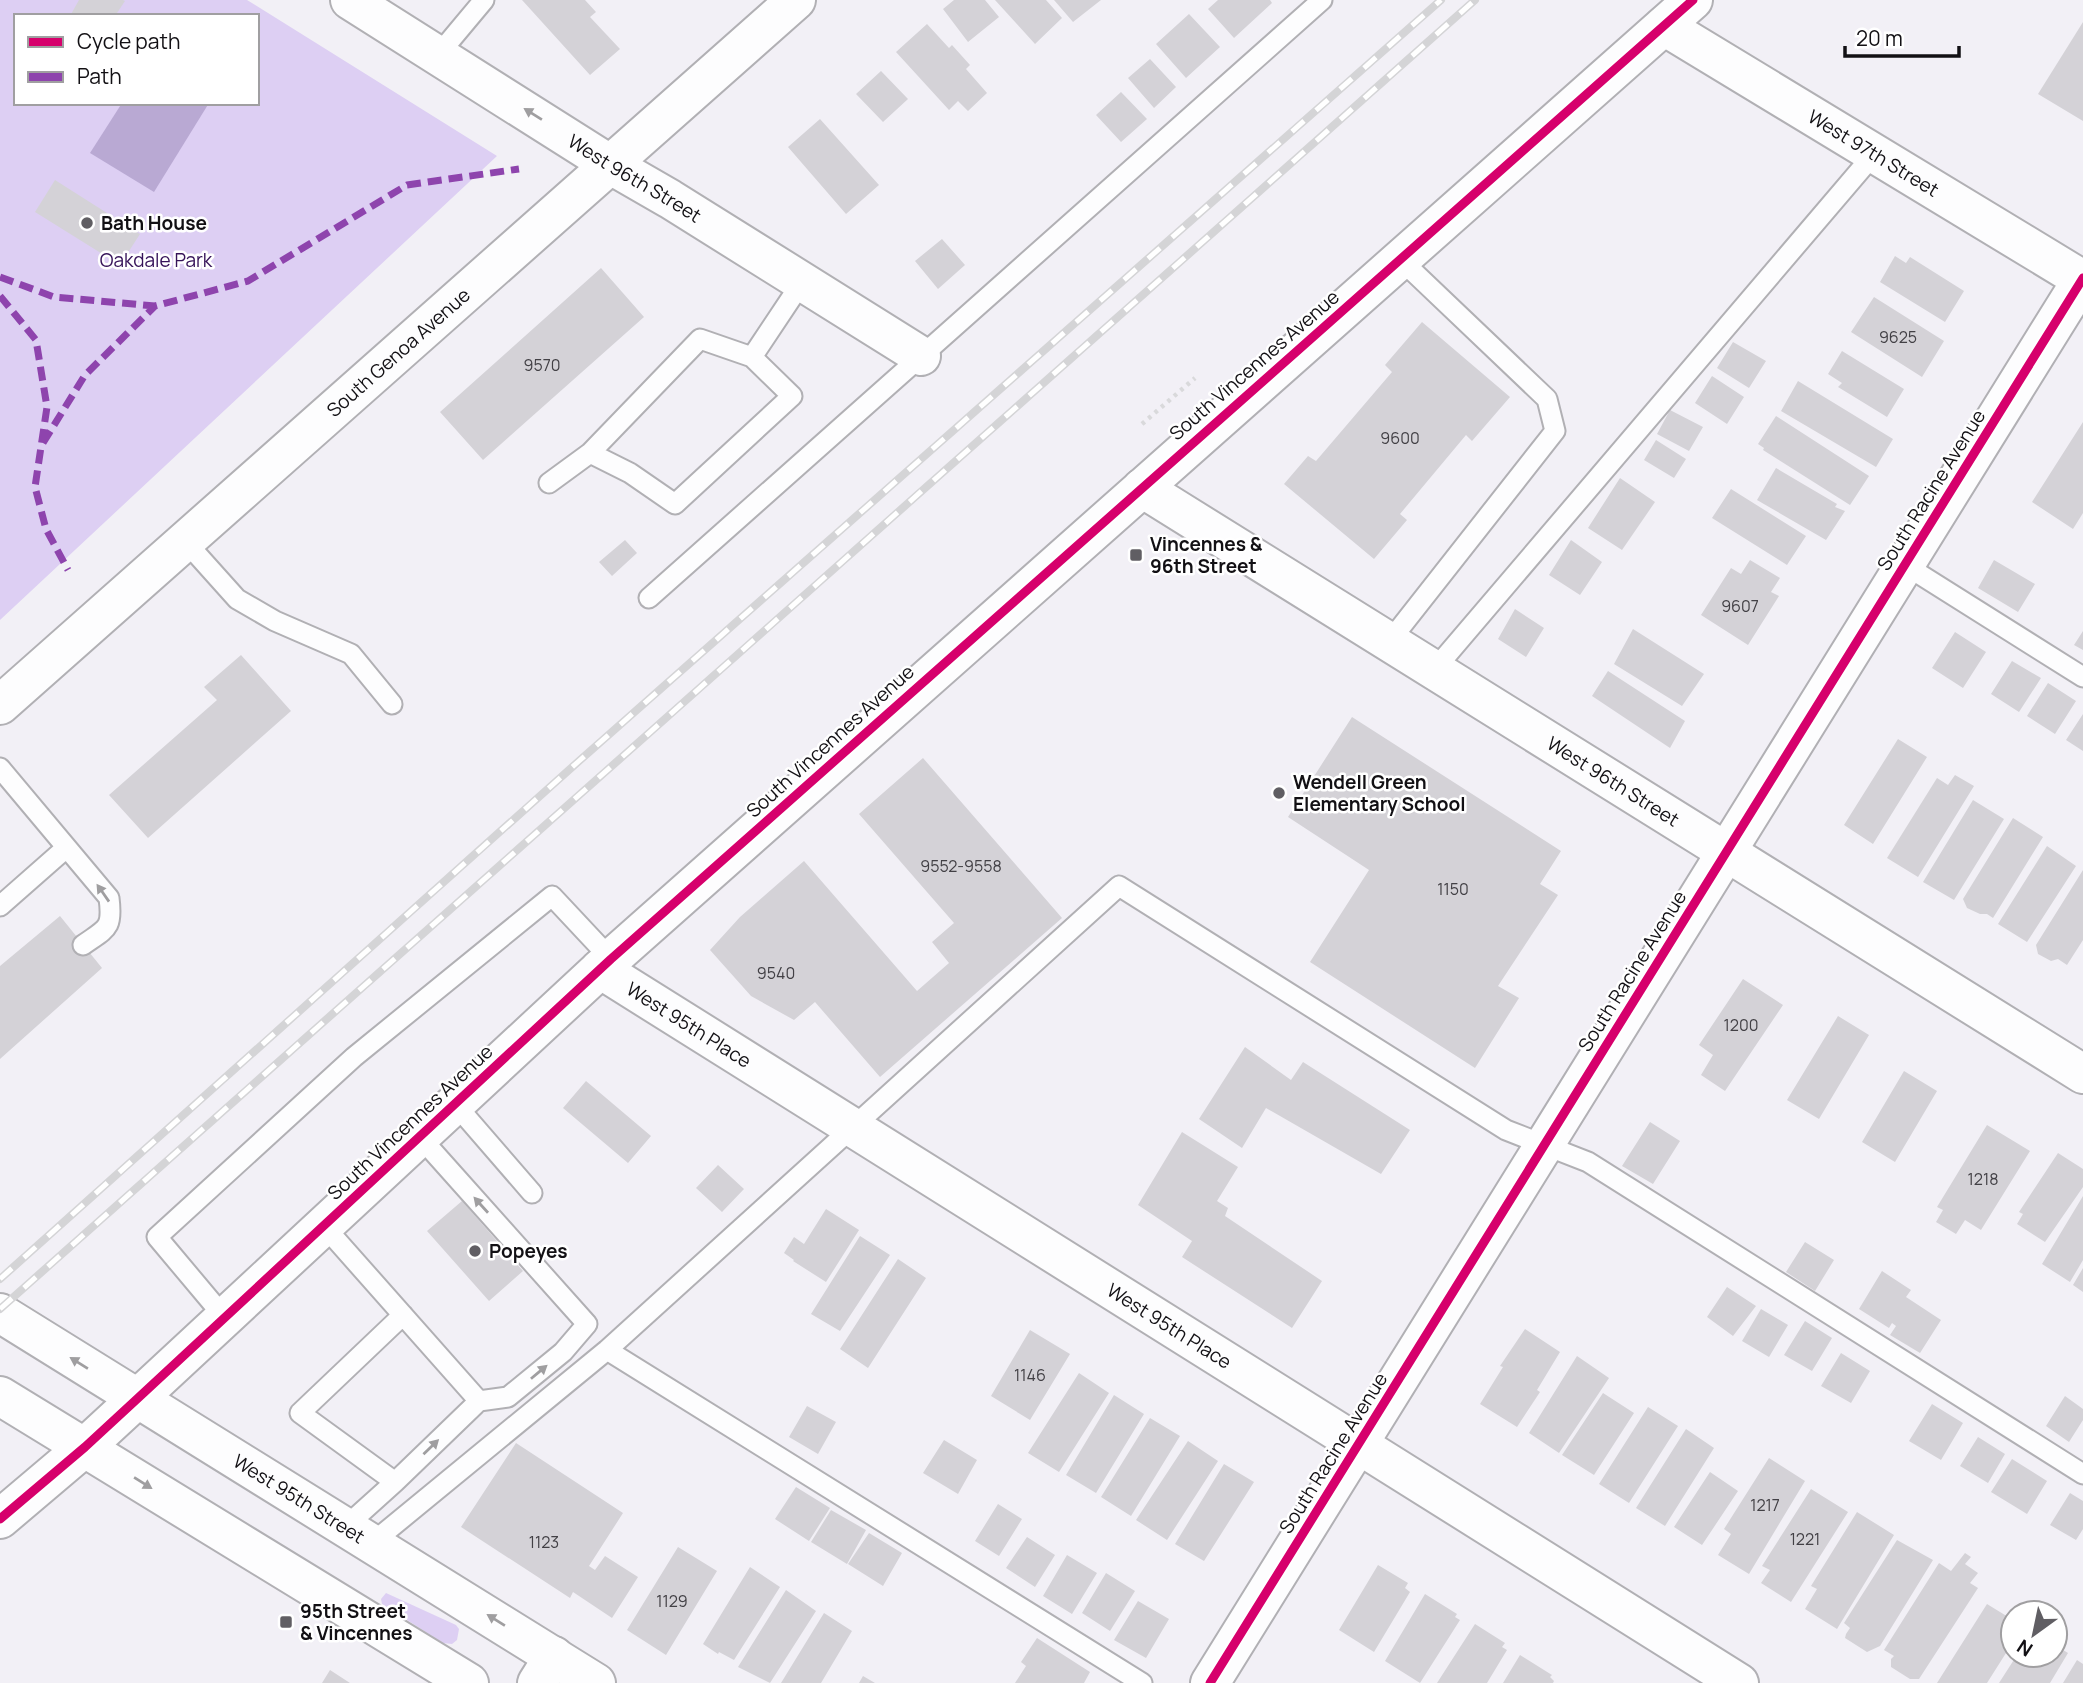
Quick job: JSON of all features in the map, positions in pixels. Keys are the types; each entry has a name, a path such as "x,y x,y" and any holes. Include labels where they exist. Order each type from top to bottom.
{"street":[{"name":"West 96th Street","path":"349,0 921,356"},
{"name":"South Genoa Avenue","path":"0,705 796,0"},
{"name":"South Vincennes Avenue","path":"0,1519 85,1447 606,964 1693,0"},
{"name":"West 97th Street","path":"1664,26 2083,279"},
{"name":"South Racine Avenue","path":"1210,1683 2083,279"},
{"name":"West 96th Street","path":"1142,488 2083,1074"},
{"name":"West 95th Place","path":"606,964 852,1128 1739,1683"},
{"name":"West 95th Street","path":"0,1313 358,1535 545,1670 596,1683"},
{"path":"0,1395 469,1683"}],"lane":[{"path":"438,55 484,0"},
{"path":"649,598 1322,0"},
{"path":"1434,670 1874,154"},
{"path":"1389,642 1555,431 1547,399 1400,260"},
{"path":"752,358 802,282"},
{"path":"549,483 590,453 700,339 752,358 792,396 675,504 631,473 590,453"},
{"path":"185,541 236,599 275,621 351,654 391,704"},
{"path":"1905,565 2083,677"},
{"path":"0,768 109,898 111,916 107,929 83,945"},
{"path":"0,906 66,848"},
{"path":"358,1535 607,1350 1119,886 1492,1121 1588,1162 2083,1474"},
{"path":"225,1318 158,1237 354,1057 552,896 606,964"},
{"path":"455,1104 532,1193"},
{"path":"358,1535 396,1482 480,1401 508,1397 563,1352 587,1324 420,1137"},
{"path":"324,1226 480,1401"},
{"path":"396,1482 300,1413 404,1315"},
{"path":"607,1350 1142,1683"}],"path":[{"path":"1143,424 1195,377"},
{"path":"1163,406 1169,414"}],"green space":[{"name":"Oakdale Park","path":"0,0 247,0 497,156 0,620"},
{"path":"386,1593 456,1625 459,1629 457,1640 452,1644 443,1643 382,1604 381,1599"}],"shaded area":[{"path":"121,105 208,105 154,192 90,153"}],"building":[{"path":"79,0 125,1 116,14 71,14"},
{"path":"522,0 585,0 596,12 590,17 620,49 590,75"},
{"path":"954,0 985,0 999,17 968,42 943,9"},
{"path":"995,0 1046,0 1062,18 1035,44"},
{"path":"1054,0 1101,0 1073,22"},
{"path":"1218,0 1270,0 1272,3 1234,38 1208,9"},
{"path":"1189,14 1220,47 1186,78 1156,44"},
{"path":"2083,22 2083,121 2038,94"},
{"path":"927,24 949,48 952,45 970,65 966,69 987,93 968,111 958,101 949,110 896,52"},
{"path":"1150,59 1176,87 1154,108 1128,78"},
{"path":"881,71 908,99 883,122 856,94"},
{"path":"1121,92 1147,119 1121,142 1096,115"},
{"path":"820,119 879,185 846,214 788,147"},
{"name":"Bath House","path":"55,180 140,234 120,265 35,212"},
{"path":"942,239 965,265 938,289 915,261"},
{"path":"1895,256 1906,263 1910,257 1964,291 1945,322 1880,282"},
{"path":"601,268 644,317 483,460 440,412"},
{"path":"1874,297 1944,341 1922,377 1851,332"},
{"path":"1422,322 1510,397 1472,441 1466,435 1400,514 1407,520 1374,559 1284,484 1308,456 1316,461 1392,372 1385,365"},
{"path":"1733,342 1766,361 1749,388 1717,368"},
{"path":"1842,351 1904,389 1887,417 1838,387 1842,383 1828,374"},
{"path":"1712,376 1744,397 1727,424 1695,403"},
{"path":"1798,381 1893,439 1876,467 1781,411"},
{"path":"1670,410 1703,427 1689,451 1657,434"},
{"path":"1776,416 1869,476 1850,505 1763,450 1758,444"},
{"path":"2083,422 2083,513 2073,529 2032,502"},
{"path":"1656,440 1686,459 1674,478 1644,460"},
{"path":"1776,468 1845,511 1826,540 1757,500"},
{"path":"1620,478 1655,502 1622,550 1588,528"},
{"path":"1731,489 1806,536 1787,565 1712,518"},
{"path":"625,540 637,553 612,576 599,562"},
{"path":"1571,540 1602,562 1580,595 1549,575"},
{"path":"1750,560 1780,578 1771,592 1779,596 1748,645 1701,615 1731,568 1741,574"},
{"path":"1994,560 2035,584 2018,612 1978,588"},
{"path":"1515,609 1544,628 1526,657 1498,639"},
{"path":"1633,629 1704,674 1682,706 1614,664"},
{"path":"2083,631 2083,650 2074,645"},
{"path":"1955,632 1986,652 1963,688 1932,668"},
{"path":"241,655 291,711 148,838 109,795 217,700 204,687"},
{"path":"2012,661 2041,678 2019,712 1991,694"},
{"path":"1608,671 1685,721 1670,748 1592,696"},
{"path":"2048,683 2076,701 2055,734 2027,716"},
{"path":"2083,714 2083,751 2066,740"},
{"path":"1352,717 1561,851 1540,884 1558,895 1498,986 1519,998 1475,1068 1310,962 1369,870 1288,817"},
{"path":"1898,739 1927,757 1873,844 1844,825"},
{"path":"923,758 1062,918 880,1077 815,1002 794,1020 751,996 710,950 740,917 804,861 917,991 949,963 932,942 954,923 859,814"},
{"path":"1955,775 1974,786 1918,877 1887,858 1937,778 1948,785"},
{"path":"1973,800 2004,819 1954,900 1923,882"},
{"path":"2013,818 2043,837 1993,918 1967,908 1963,899"},
{"path":"2047,846 2076,866 2027,942 1998,924"},
{"path":"2083,870 2083,940 2067,965 2058,959 2051,961 2038,954 2036,945"},
{"path":"60,916 102,968 0,1059 0,966"},
{"path":"1743,979 1783,1005 1725,1091 1701,1075 1713,1055 1699,1045"},
{"path":"1838,1016 1869,1035 1819,1119 1787,1100"},
{"path":"1245,1047 1291,1080 1303,1062 1410,1130 1381,1174 1266,1108 1242,1148 1199,1119"},
{"path":"1904,1071 1937,1091 1895,1162 1862,1142"},
{"path":"586,1081 651,1136 628,1163 563,1108"},
{"path":"1650,1122 1680,1141 1653,1184 1622,1166"},
{"path":"1987,1125 2030,1151 1981,1230 1965,1220 1956,1234 1936,1222 1943,1210 1937,1207"},
{"path":"1182,1132 1238,1167 1217,1201 1228,1208 1225,1216 1322,1281 1292,1328 1182,1257 1192,1241 1138,1205"},
{"path":"2058,1153 2083,1169 2083,1187 2045,1242 2017,1224 2023,1214 2019,1212"},
{"path":"718,1165 744,1189 722,1212 696,1188"},
{"path":"2083,1196 2083,1260 2070,1282 2042,1264"},
{"name":"Popeyes","path":"462,1201 523,1271 489,1301 427,1231"},
{"path":"826,1209 859,1230 826,1282 784,1253 794,1237 804,1244"},
{"path":"860,1236 890,1255 840,1331 811,1314"},
{"path":"1805,1242 1834,1260 1815,1291 1786,1272"},
{"path":"898,1259 926,1278 868,1368 840,1349"},
{"path":"2083,1268 2083,1292 2073,1285"},
{"path":"1882,1271 1911,1290 1906,1297 1941,1320 1920,1353 1890,1335 1896,1326 1892,1323 1889,1328 1859,1309"},
{"path":"1727,1287 1756,1306 1733,1336 1707,1317"},
{"path":"1761,1309 1788,1325 1769,1357 1742,1341"},
{"path":"1805,1321 1832,1338 1812,1371 1784,1355"},
{"path":"1525,1329 1560,1352 1537,1390 1540,1392 1517,1427 1480,1404 1503,1367 1500,1366"},
{"path":"1030,1330 1070,1354 1030,1420 991,1396"},
{"path":"1841,1353 1870,1371 1851,1403 1821,1386"},
{"path":"1577,1356 1609,1378 1559,1453 1529,1433"},
{"path":"1079,1373 1109,1393 1059,1472 1028,1453"},
{"path":"1603,1393 1634,1413 1594,1475 1562,1455"},
{"path":"1114,1395 1144,1414 1096,1493 1066,1475"},
{"path":"2065,1396 2083,1409 2083,1420 2069,1442 2046,1426"},
{"path":"1932,1404 1963,1423 1941,1460 1909,1441"},
{"path":"807,1406 836,1422 818,1454 789,1437"},
{"path":"1648,1407 1678,1426 1629,1503 1599,1484"},
{"path":"1150,1418 1180,1436 1131,1516 1101,1497"},
{"path":"1686,1429 1714,1448 1665,1526 1636,1508"},
{"path":"1978,1437 2005,1454 1988,1483 1960,1466"},
{"path":"944,1440 977,1460 958,1494 923,1473"},
{"path":"1188,1441 1218,1461 1167,1540 1136,1520"},
{"path":"516,1443 623,1513 589,1566 595,1570 605,1556 638,1577 612,1618 573,1592 570,1598 461,1527"},
{"path":"1769,1458 1805,1481 1749,1574 1718,1555 1731,1534 1724,1529"},
{"path":"2012,1459 2047,1481 2027,1514 1991,1492"},
{"path":"1224,1464 1254,1482 1204,1561 1175,1544"},
{"path":"1710,1472 1738,1491 1702,1545 1674,1527"},
{"path":"796,1487 830,1508 809,1541 775,1519"},
{"path":"1811,1489 1848,1512 1791,1602 1761,1583 1770,1570 1762,1566"},
{"path":"2070,1493 2083,1501 2083,1529 2076,1540 2050,1525"},
{"path":"998,1504 1022,1519 999,1556 975,1541"},
{"path":"831,1510 866,1530 847,1564 811,1542"},
{"path":"1857,1512 1894,1535 1837,1629 1805,1609 1817,1589 1811,1586"},
{"path":"869,1533 902,1553 883,1586 848,1564"},
{"path":"1027,1537 1055,1555 1035,1587 1006,1568"},
{"path":"1897,1540 1933,1560 1880,1646 1867,1652 1845,1638 1850,1628 1844,1623"},
{"path":"678,1547 717,1571 666,1655 627,1630"},
{"path":"1965,1553 1971,1557 1965,1564 1978,1573 1970,1583 1978,1588 1919,1679 1910,1679 1891,1667 1891,1659 1894,1656 1884,1650 1939,1563 1951,1571"},
{"path":"1067,1555 1097,1573 1072,1614 1043,1596"},
{"path":"1378,1565 1408,1583 1405,1588 1410,1592 1374,1652 1339,1630"},
{"path":"750,1567 780,1587 734,1660 703,1644"},
{"path":"1106,1573 1135,1591 1110,1631 1082,1613"},
{"path":"786,1590 816,1611 770,1683 738,1667"},
{"path":"1425,1594 1457,1614 1455,1617 1460,1620 1420,1683 1385,1661"},
{"path":"1138,1601 1169,1619 1146,1658 1114,1640"},
{"path":"1987,1604 1999,1611 1999,1664 1987,1683 1937,1683"},
{"path":"824,1613 852,1631 821,1683 781,1683"},
{"path":"1475,1624 1505,1643 1502,1647 1507,1650 1487,1683 1437,1683"},
{"path":"1037,1638 1090,1672 1084,1683 1015,1683 1026,1666 1021,1662"},
{"path":"1520,1655 1552,1675 1550,1677 1553,1683 1503,1683"},
{"path":"2077,1660 2083,1664 2083,1683 2063,1683"},
{"path":"2008,1669 2058,1669 2050,1683 1999,1683"},
{"path":"330,1670 350,1683 322,1683"},
{"path":"863,1676 875,1683 859,1683"}],"railway":[{"path":"0,1279 579,761 1441,0"},
{"path":"0,1309 1475,0"}],"marked path":[{"path":"0,277 54,297 155,306 248,281 407,185 519,169"},
{"path":"0,296 36,340 47,407 35,487 46,529 68,570"},
{"path":"43,443 85,375 155,306"}],"cycle path":[{"path":"0,1519 85,1447 611,959 1693,0"},
{"path":"1210,1683 2083,278"}],"place":[{"name":"Bath House","path":"87,223"},
{"name":"Vincennes & 96th Street","path":"1136,555"},
{"name":"Wendell Green Elementary School","path":"1279,793"},
{"name":"Popeyes","path":"475,1251"},
{"name":"95th Street & Vincennes","path":"286,1622"}]}
